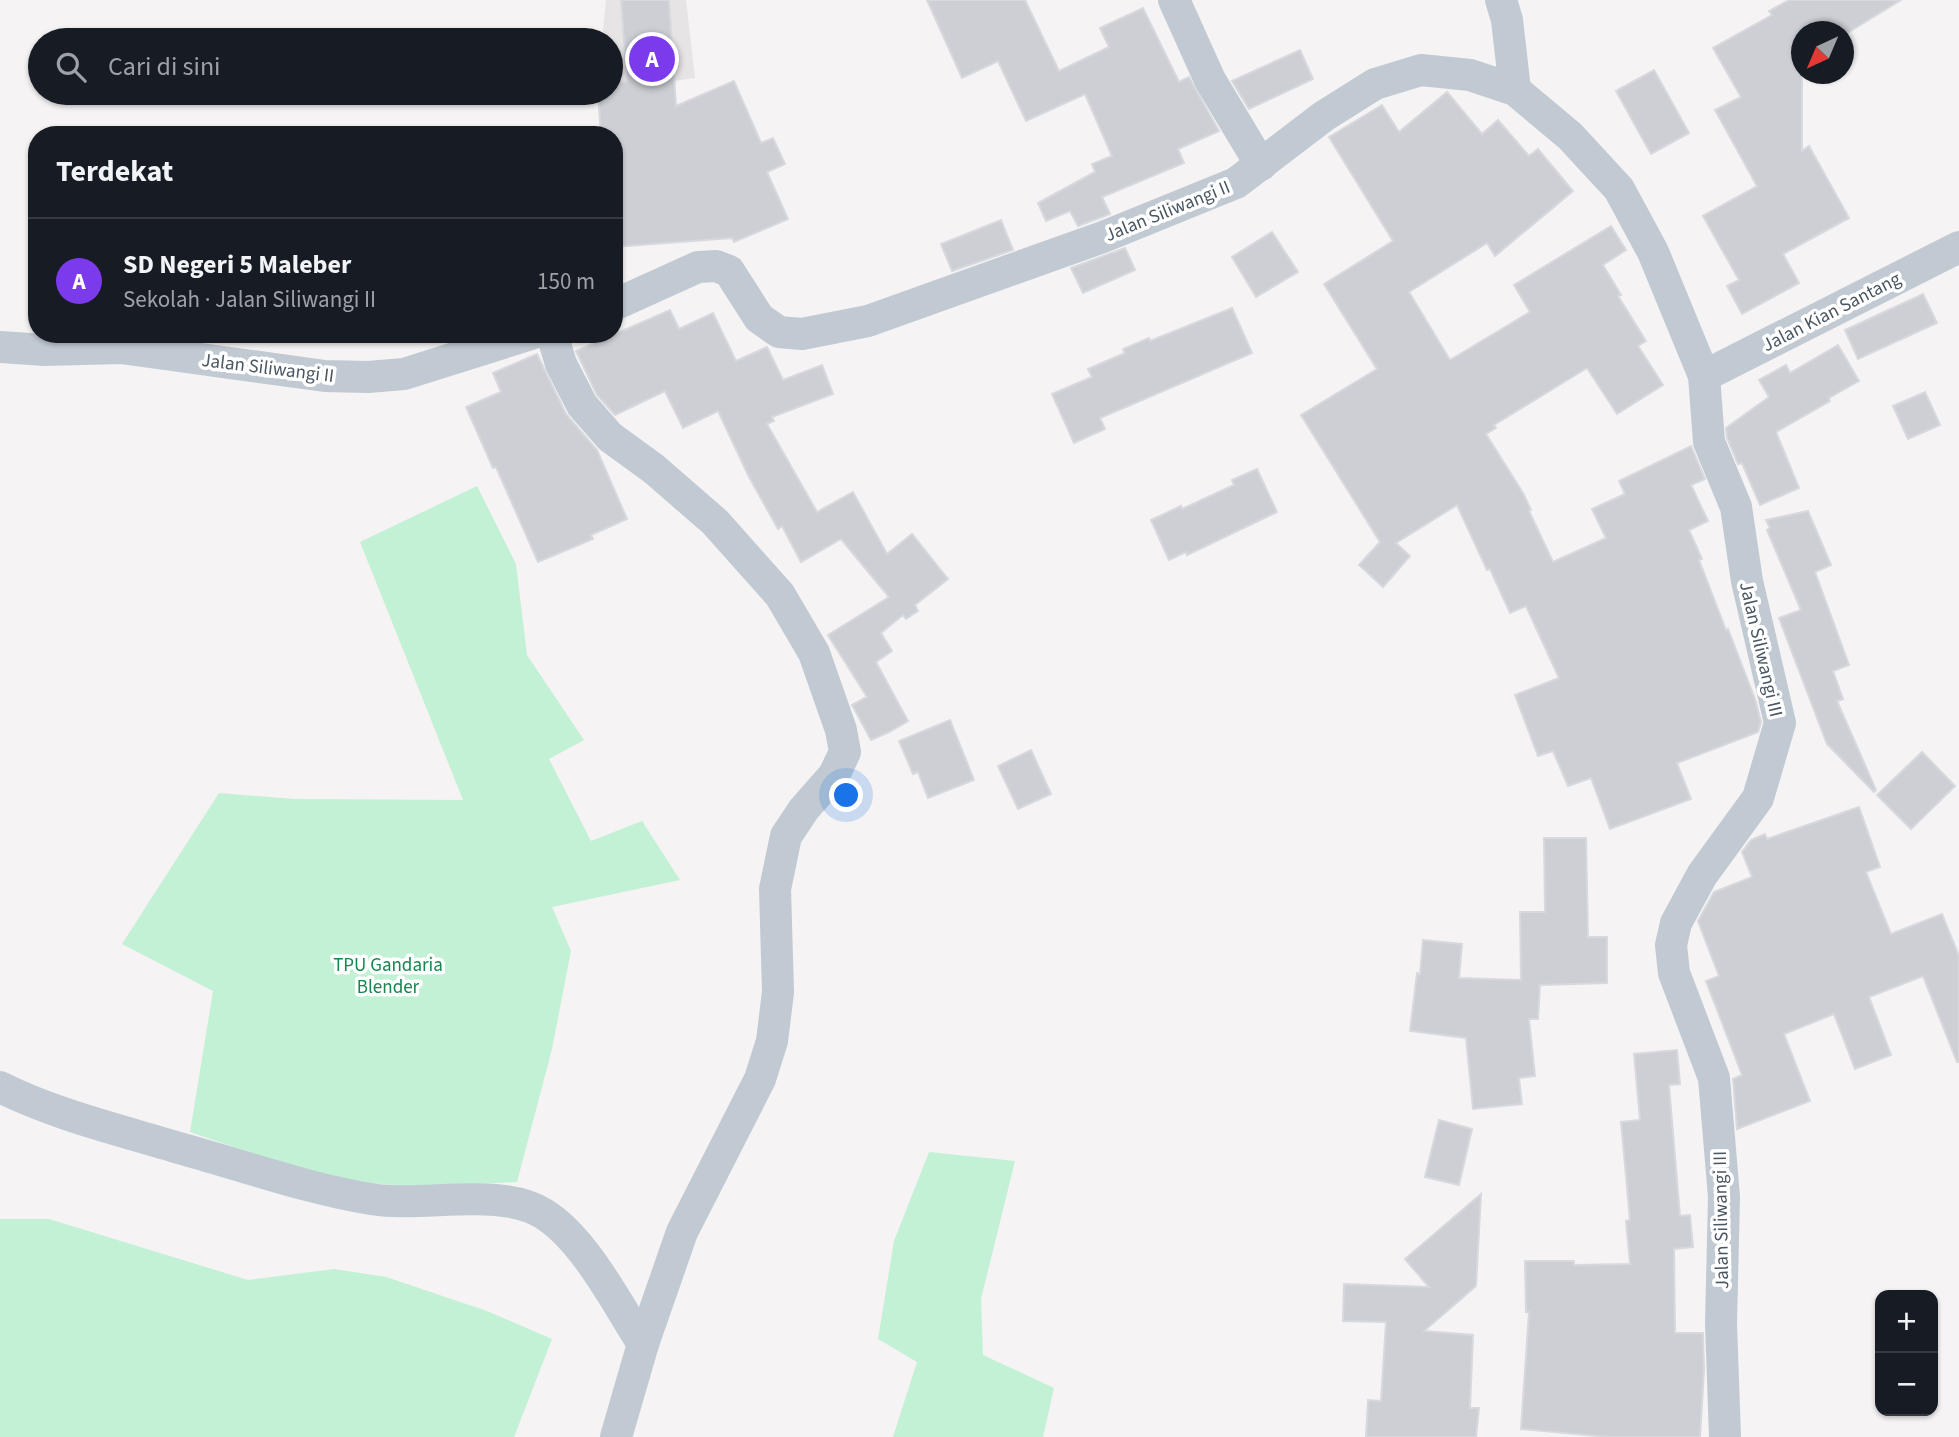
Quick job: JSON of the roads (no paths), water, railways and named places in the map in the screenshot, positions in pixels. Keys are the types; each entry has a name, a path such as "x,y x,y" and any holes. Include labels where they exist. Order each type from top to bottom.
{"street":[{"path":"1174,0 1210,80 1261,165"},
{"path":"1501,0 1507,20 1515,90"},
{"name":"Jalan Siliwangi II","path":"623,301 698,267 716,267 729,271 760,318 779,332 802,334 868,321 1103,237 1236,183 1324,116 1375,84 1421,70 1470,75 1515,90 1570,135 1619,189 1653,252 1704,376"},
{"name":"Jalan Kian Santang","path":"1704,376 1959,247"},
{"name":"Jalan Siliwangi II","path":"0,347 45,350 121,348 325,376 368,377 404,374 502,343"},
{"path":"555,343 561,364 582,405 610,437 654,468 715,522 780,595 814,653 841,730 845,752 834,775 804,808 786,836 775,889 778,992 772,1041 760,1079 682,1232 643,1344 616,1437"},
{"name":"Jalan Siliwangi III","path":"1704,376 1709,442 1735,508 1746,581 1780,723 1758,798 1702,874 1676,923 1671,945 1674,973 1714,1078 1724,1196 1721,1322 1725,1437"},
{"path":"0,1087 86,1120 288,1180 371,1199 411,1203 489,1199 521,1203 542,1212 565,1229 643,1344"}],"place":[{"name":"SD Negeri 5 Maleber","path":"652,59"}],"park label":[{"name":"TPU Gandaria Blender","path":"388,975"}]}
